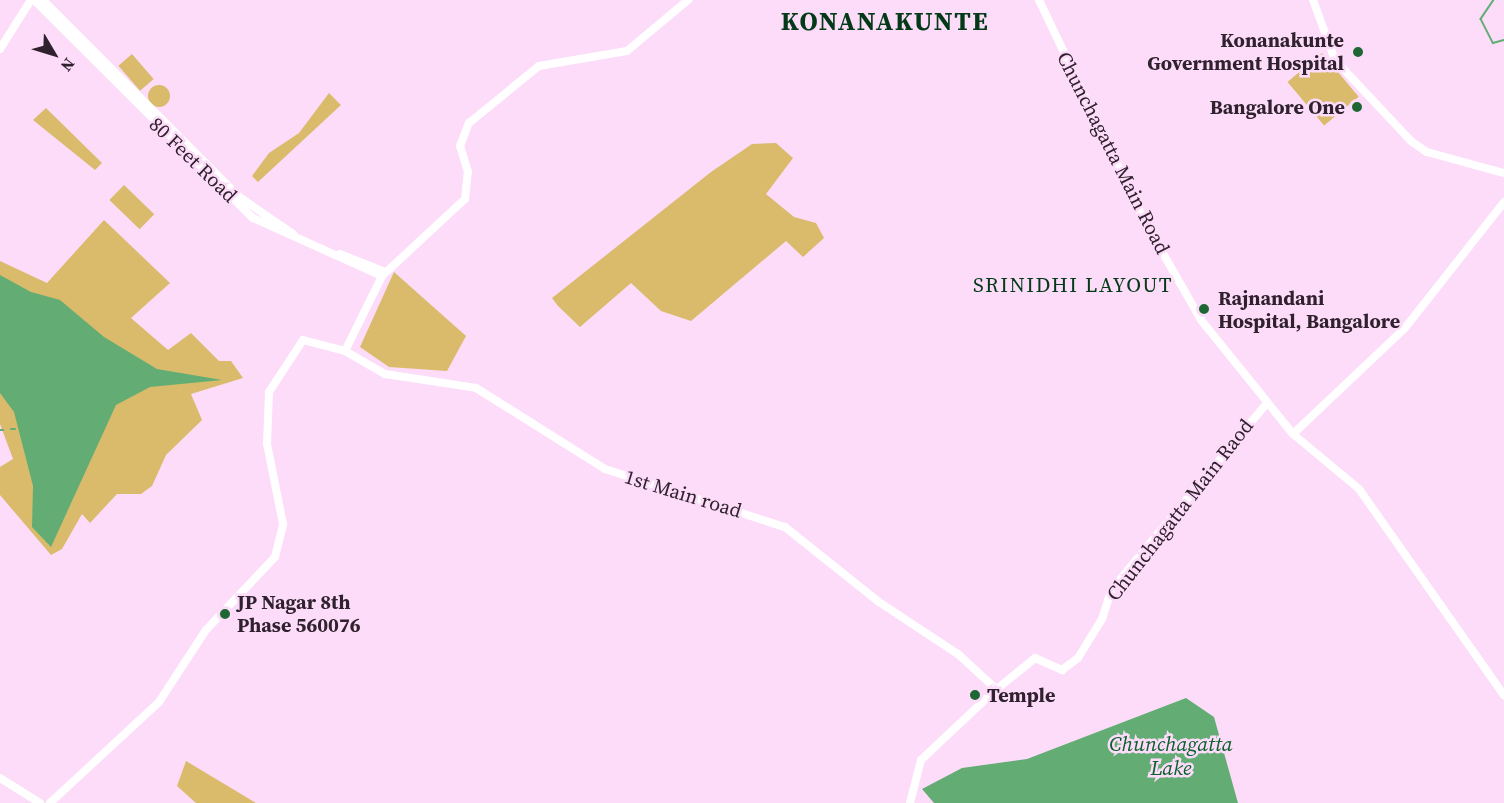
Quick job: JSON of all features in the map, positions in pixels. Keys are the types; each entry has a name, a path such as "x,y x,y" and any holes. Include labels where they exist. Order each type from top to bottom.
{"street":[{"path":"0,49 32,0"},
{"name":"80 Feet Road","path":"32,0 244,202 276,228 384,274"},
{"name":"80 Feet Road","path":"43,0 110,74"},
{"path":"345,351 384,274 465,199 468,172 460,146 469,123 539,66 627,51 643,42 688,0"},
{"name":"Chunchagatta Main Road","path":"1039,0 1157,242 1201,320 1293,434 1359,489 1504,695"},
{"path":"1313,0 1335,60 1424,150 1504,173"},
{"path":"1424,150 1504,168"},
{"path":"1293,434 1405,328 1504,202"},
{"name":"1st Main road","path":"50,803 159,702 206,630 275,557 282,524 267,444 270,392 301,341 345,351 385,374 476,388 605,469 784,527 879,602 958,654 996,689"},
{"name":"Chunchagatta Main Raod","path":"996,689 1035,658 1062,670 1078,658 1102,619 1112,590 1267,403"},
{"path":"910,803 921,760 996,689"},
{"path":"0,778 40,803"}],"shaded area":[{"path":"1322,53 1359,97 1324,126 1288,82"},
{"path":"132,54 154,79 140,91 118,66"},
{"path":"159,85 167,88 170,96 167,104 159,107 151,104 148,96 151,88"},
{"path":"329,93 341,105 258,182 252,176 269,153 299,133"},
{"path":"46,108 102,163 95,170 33,120"},
{"path":"776,143 793,158 766,194 794,217 816,223 824,238 803,257 786,241 691,321 661,311 631,283 580,327 552,298 711,172 752,144"},
{"path":"124,185 154,214 140,229 109,200"},
{"path":"104,220 170,283 131,318 168,350 191,333 219,361 231,361 243,378 191,394 202,420 166,455 152,486 141,494 117,494 90,523 82,514 62,549 51,555 0,495 0,467 13,459 0,424 0,261 47,283"},
{"path":"394,272 466,336 447,371 389,367 360,347"},
{"path":"186,761 256,803 196,803 177,786"}],"water":[{"path":"0,275 31,292 60,300 104,337 157,369 222,380 150,387 116,405 51,547 32,527 33,486 14,412 0,393"},
{"name":"Chunchagatta Lake","path":"1186,698 1214,717 1238,803 934,803 922,789 962,768 1027,759"}],"waterway":[{"path":"1494,0 1481,19 1493,43 1504,40"}],"place":[{"name":"Konanakunte Government Hospital","path":"1358,52"},
{"name":"Bangalore One","path":"1357,107"},
{"name":"Rajnandani Hospital, Bangalore","path":"1204,309"},
{"name":"JP Nagar 8th Phase 560076","path":"225,614"},
{"name":"Temple","path":"975,695"}],"district":[{"name":"KONANAKUNTE","path":"885,22"},
{"name":"SRINIDHI LAYOUT","path":"1073,285"}]}
